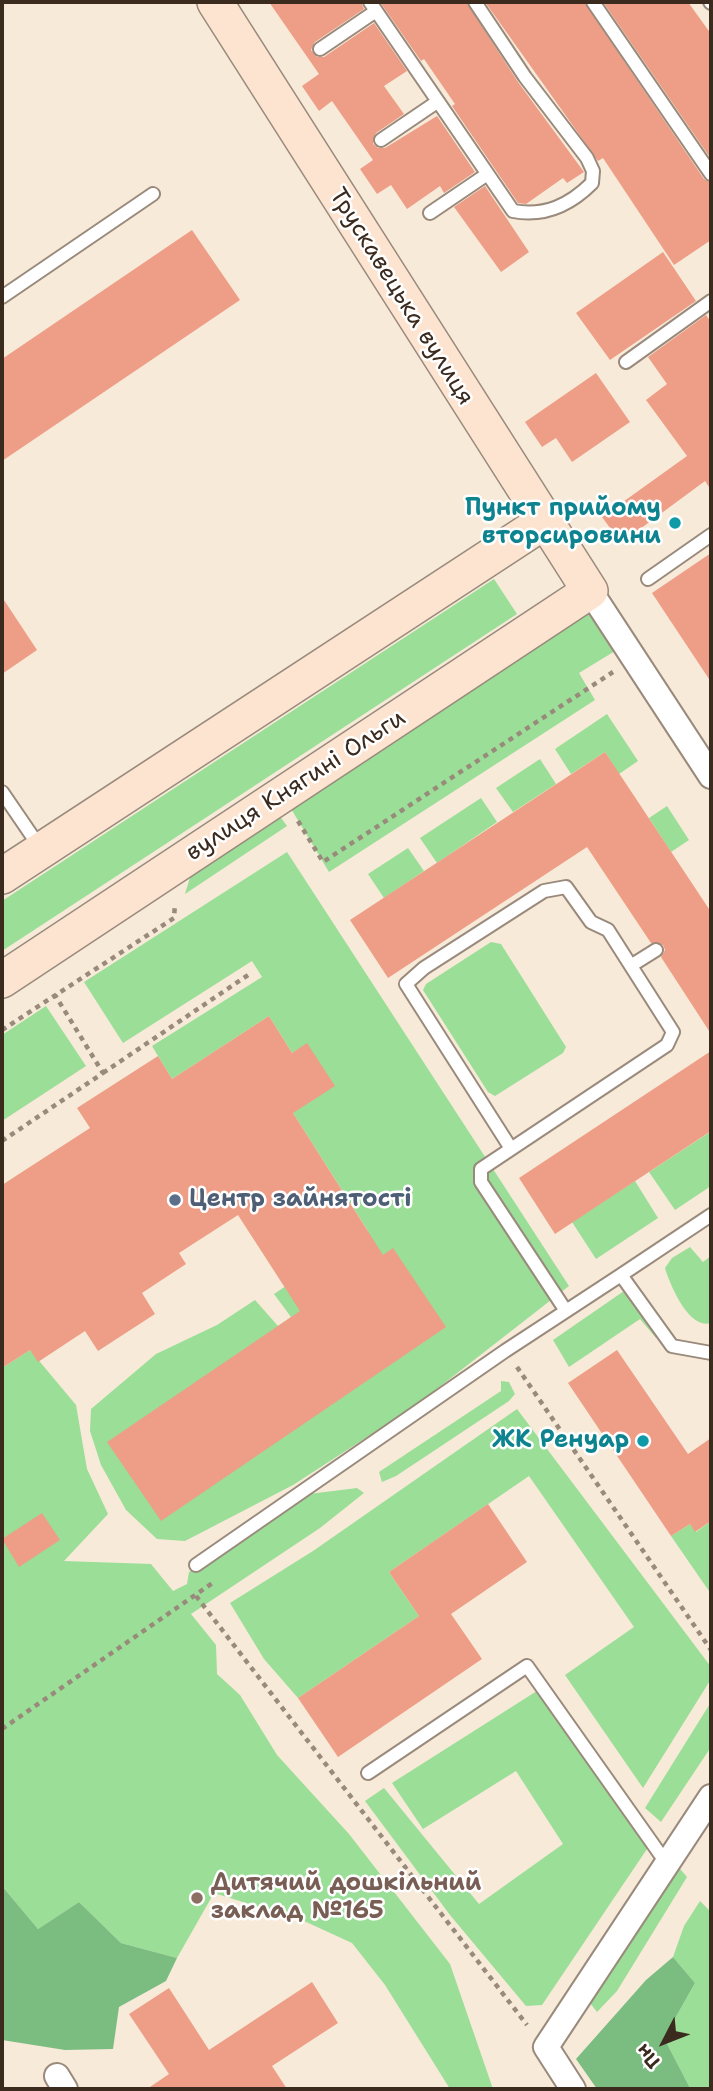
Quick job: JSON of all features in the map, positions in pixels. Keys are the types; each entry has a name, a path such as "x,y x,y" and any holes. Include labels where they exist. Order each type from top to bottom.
{"street":[{"name":"Трускавецька вулиця","path":"215,2 590,591"},
{"path":"2,876 545,521"},
{"path":"590,591 711,776"},
{"name":"вулиця Княгині Ольги","path":"2,980 590,591"},
{"path":"573,2089 546,2047 711,1797"}],"lane":[{"path":"320,49 373,6 513,211 529,214 566,206 592,183 593,171 587,158 525,77 475,2"},
{"path":"593,2 711,174"},
{"path":"381,140 437,102"},
{"path":"430,213 486,175"},
{"path":"2,297 153,194"},
{"path":"626,362 711,301"},
{"path":"648,579 711,536"},
{"path":"2,792 41,850"},
{"path":"510,1147 406,984 424,968 544,891 566,887 591,922 608,930 671,1026 672,1039 510,1147 485,1163 479,1176 566,1311"},
{"path":"632,965 656,950"},
{"path":"196,1565 711,1214"},
{"path":"621,1275 672,1346 711,1353"},
{"path":"368,1773 527,1666 667,1864"}],"path":[{"path":"297,818 323,862 634,658"},
{"path":"2,1030 174,918 178,863"},
{"path":"2,1141 251,973"},
{"path":"55,995 103,1073"},
{"path":"513,1360 711,1650"},
{"path":"196,1596 546,2047"}],"green space":[{"path":"494,579 517,614 2,951 2,901"},
{"path":"569,612 593,614 615,651 579,673 595,700 329,872 287,802"},
{"path":"607,714 638,761 619,774 605,752 571,774 555,749"},
{"path":"540,759 556,784 513,812 496,788"},
{"path":"481,798 497,822 437,863 420,838"},
{"path":"667,806 689,840 671,852 649,818"},
{"path":"274,808 287,826 185,894 195,861"},
{"path":"408,848 424,871 384,898 368,874"},
{"path":"287,852 569,1286 415,1406 293,1485 185,1541 157,1539 126,1510 101,1465 90,1431 91,1409 156,1354 217,1325 255,1300 278,1326 291,1317 274,1294 368,1231 293,1113 307,1044 292,1053 269,1016 172,1079 152,1046 262,977 252,961 123,1043 84,982"},
{"path":"491,942 501,944 566,1047 563,1053 495,1096 488,1092 423,990 426,984"},
{"path":"46,1006 86,1066 2,1121 2,1035"},
{"path":"710,1132 711,1186 675,1210 649,1172"},
{"path":"635,1181 658,1218 596,1259 572,1222"},
{"path":"690,1247 703,1262 711,1256 711,1323 695,1320 688,1313 676,1295 665,1268 672,1258"},
{"path":"624,1291 630,1291 662,1333 656,1338 640,1319 569,1367 553,1340"},
{"path":"30,1350 76,1405 87,1469 108,1514 64,1561 151,1564 173,1591 187,1584 189,1572 309,1494 357,1488 364,1493 320,1528 191,1614 216,1645 217,1674 240,1695 277,1755 349,1834 450,1964 493,2089 450,2089 385,1985 352,1943 304,1921 214,1893 177,1958 121,1943 79,1902 38,1929 2,1886 2,1368"},
{"path":"501,1381 509,1382 515,1394 509,1401 396,1476 382,1482 379,1472 501,1391"},
{"path":"517,1409 711,1667 711,1679 643,1788 565,1675 634,1627 529,1476 389,1572 419,1616 298,1698 264,1659 230,1603 313,1551"},
{"path":"711,1521 711,1594 671,1536 690,1524 696,1532"},
{"path":"540,1689 649,1846 542,2005 526,2006 450,1915 365,1801 384,1788 479,1904 563,1844 516,1771 423,1829 392,1783"},
{"path":"711,1702 711,1747 661,1822 645,1808"},
{"path":"675,1863 687,1877 617,1991 597,2012 587,1999"},
{"path":"2,1886 38,1929 79,1902 121,1943 177,1958 166,1981 119,2007 113,2049 65,2050 2,2040"},
{"path":"700,1901 711,1912 711,2089 690,2088 664,2038 695,1983 673,1957 684,1926"},
{"path":"673,1957 695,1983 664,2038 690,2088 699,2089 597,2089 576,2059 646,1980"}],"building":[{"path":"269,2 361,2 364,9 315,42 311,50 317,57 324,57 374,23 407,71 384,86 404,114 376,133 373,144 378,148 385,148 437,116 475,172 444,193 440,186 407,209 391,185 377,194 360,169 373,160 332,101 319,111 302,86 319,74"},
{"path":"380,2 466,2 518,82 584,172 567,183 563,178 526,204 518,203 452,106 455,104"},
{"path":"485,2 584,2 704,179 711,183 711,240 674,265 603,158 598,161"},
{"path":"603,2 688,2 711,34 711,159"},
{"path":"485,186 529,252 501,272 454,207"},
{"path":"192,230 240,300 2,461 2,359"},
{"path":"663,252 696,301 610,360 576,313"},
{"path":"706,315 711,322 711,490 705,481 621,543 602,517 687,456 646,400 667,384 648,357"},
{"path":"596,373 630,422 572,462 556,438 542,447 525,422"},
{"path":"711,553 711,682 652,593"},
{"path":"2,597 37,650 2,674"},
{"path":"605,752 711,912 711,1034 661,957 665,950 663,945 651,943 587,847 388,978 350,920"},
{"name":"Центр зайнятості","path":"269,1016 292,1053 307,1043 335,1086 293,1113 383,1255 393,1248 446,1327 161,1521 107,1442 300,1311 238,1215 179,1253 186,1264 142,1293 155,1314 98,1351 85,1331 38,1362 30,1350 2,1368 2,1185 90,1128 77,1108 158,1056 172,1079"},
{"path":"711,1051 711,1131 555,1234 519,1178"},
{"name":"ЖК Ренуар","path":"617,1350 688,1454 711,1438 711,1521 695,1532 690,1524 671,1536 568,1383"},
{"path":"488,1504 527,1562 451,1614 482,1659 338,1757 298,1698 419,1616 389,1572"},
{"path":"42,1513 60,1540 19,1567 2,1539"},
{"path":"312,1982 338,2023 272,2066 287,2089 147,2089 169,2074 129,2014 169,1988 209,2050"}],"place":[{"name":"Пункт прийому вторсировини","path":"675,523"},
{"name":"Центр зайнятості","path":"175,1200"},
{"name":"ЖК Ренуар","path":"643,1441"},
{"name":"Дитячий дошкільний заклад №165","path":"197,1898"}]}
